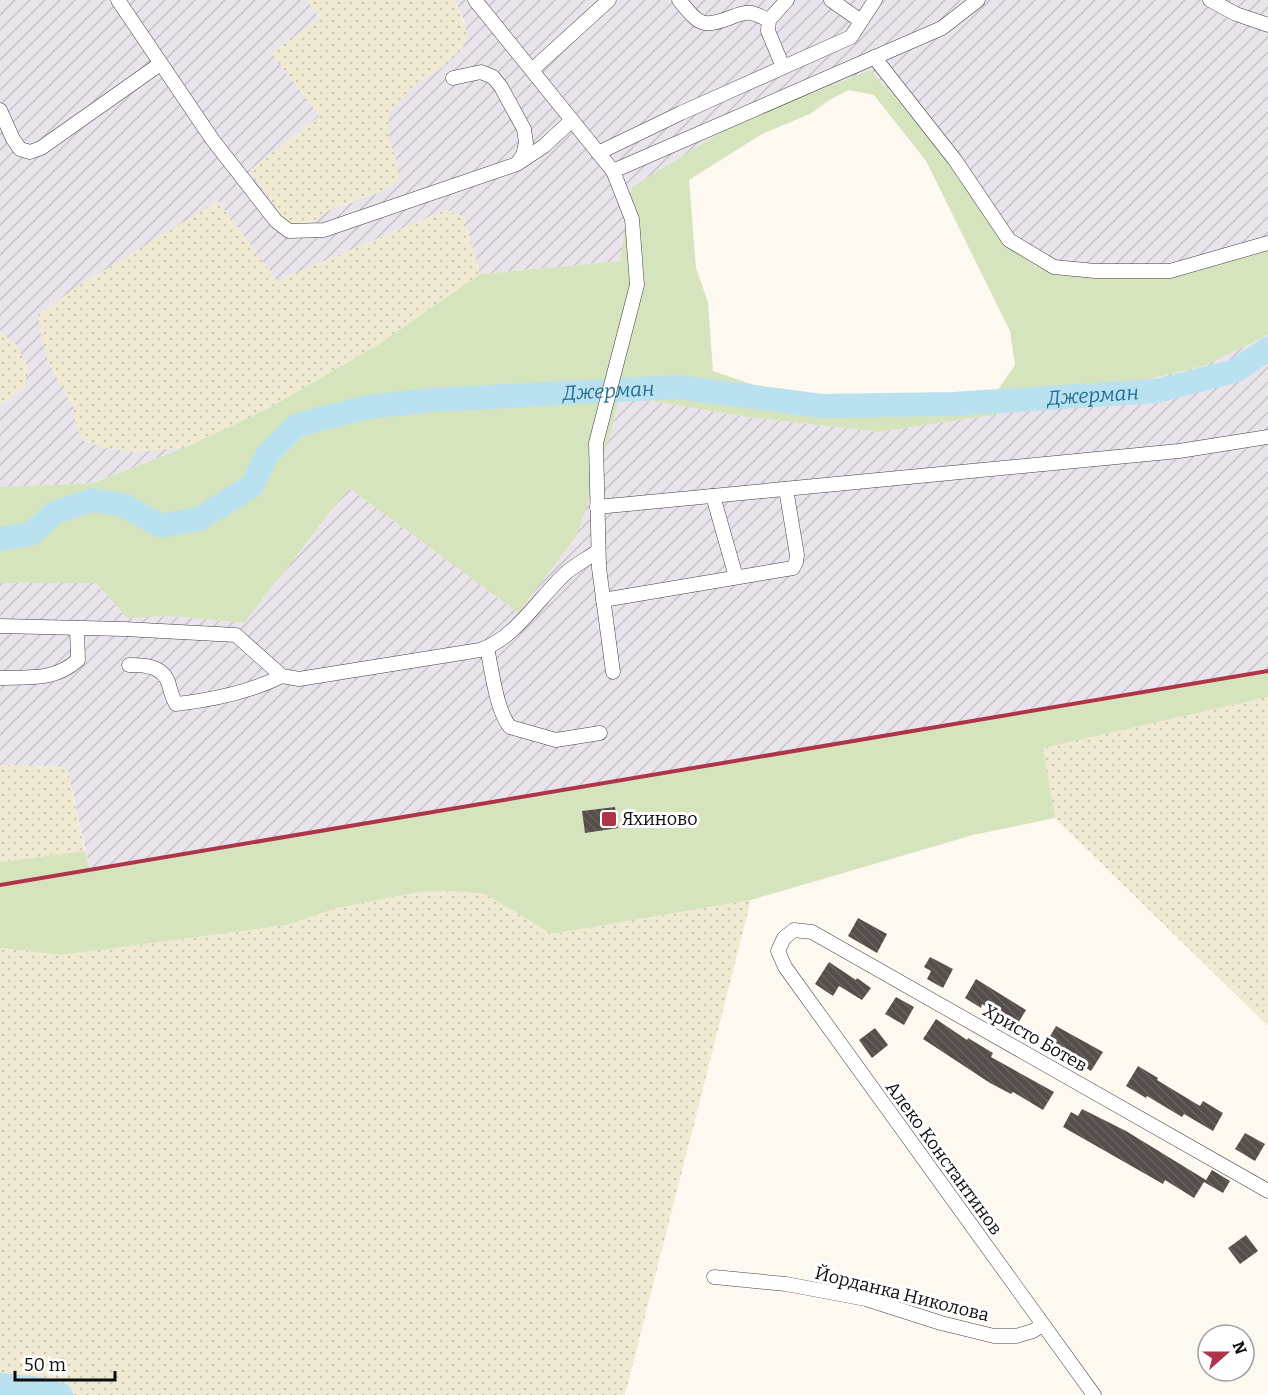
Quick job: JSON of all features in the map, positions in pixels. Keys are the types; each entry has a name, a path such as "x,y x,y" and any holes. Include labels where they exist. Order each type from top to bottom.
{"street":[{"path":"118,0 212,140 276,221 289,231 324,230 517,164 544,146 572,120"},
{"path":"475,0 613,171 632,219 637,285 596,443 598,551 613,672"},
{"path":"532,70 609,0"},
{"path":"679,0 694,17 703,23 713,24 750,13 769,20"},
{"path":"783,67 768,31 769,20 788,0"},
{"path":"831,0 861,21"},
{"path":"598,153 851,37 875,0"},
{"path":"613,171 942,28 978,0"},
{"path":"1209,0 1236,14 1268,25"},
{"path":"874,57 955,160 1009,240 1054,267 1095,271 1170,271 1268,243"},
{"path":"0,110 20,149 30,152 41,148 160,64"},
{"path":"453,78 481,72 494,77 524,129 526,143 523,155 517,164"},
{"path":"597,507 1179,451 1268,437"},
{"path":"603,600 793,568 797,555 786,489"},
{"path":"713,496 736,577"},
{"path":"0,626 236,635 282,676 299,679 487,648 507,635 567,572 598,551"},
{"path":"0,678 43,677 60,674 70,668 78,660 76,628"},
{"path":"487,648 501,708 505,721 510,727 556,740 600,733"},
{"path":"129,665 157,668 164,673 176,704 264,685 282,676"},
{"name":"Христо Ботев","path":"784,938 794,930 812,932 1268,1191"},
{"name":"Алеко Константинов","path":"784,938 778,951 785,967 1094,1395"},
{"name":"Йорданка Николова","path":"714,1276 786,1284 866,1299 941,1323 994,1336 1016,1336 1033,1331 1042,1325"}],"shaded area":[{"path":"0,0 307,0 320,18 272,53 320,116 250,170 282,216 296,228 310,223 331,209 354,202 398,167 389,138 389,113 416,83 442,68 465,23 455,0 1268,0 1268,238 1133,277 1035,267 968,180 870,70 735,124 620,261 480,274 464,217 446,210 277,281 218,201 49,363 73,407 77,429 134,452 186,447 93,483 0,487 0,405 3,404 17,346 0,332"},
{"path":"307,0 455,0 468,35 463,48 442,68 416,83 389,113 389,138 398,167 399,181 379,193 331,209 310,223 296,228 282,216 250,170 320,116 271,53 320,18"},
{"path":"218,201 277,281 446,210 464,217 480,274 379,344 267,409 186,447 134,452 105,448 84,441 77,429 73,407 49,363 42,341 38,315 75,288"},
{"path":"0,332 17,346 29,367 24,389 0,405"},
{"path":"1268,335 1268,669 1121,696 90,870 67,767 0,765 0,583 96,583 127,618 172,616 244,623 349,488 518,613 611,432 620,396 747,417 879,432 995,415 1204,366"},
{"path":"1268,697 1268,1026 1055,818 1042,748"},
{"path":"0,765 67,767 85,851 0,862"},
{"path":"451,891 485,894 552,934 751,900 625,1395 0,1395 0,948 62,955 287,925 337,908 420,892"}],"green space":[{"path":"870,70 968,180 1035,267 1133,277 1268,238 1268,335 1204,366 995,415 879,432 747,417 620,396 611,432 577,535 518,613 349,488 244,623 172,616 127,618 96,583 0,583 0,487 93,483 186,447 267,409 379,344 480,274 620,261 632,187 735,124","holes":["849,90 874,95 926,161 1010,331 1015,365 991,400 832,400 754,385 713,371 708,302 696,268 689,180 762,134 810,114"]},
{"path":"1268,669 1268,697 1043,748 1055,818 973,835 751,900 552,934 485,894 451,891 420,892 337,908 287,925 62,955 0,948 0,862 85,851 90,870 1121,696"}],"building":[{"path":"615,807 618,828 585,833 582,811"},
{"path":"858,918 887,934 877,953 848,936"},
{"path":"930,957 953,969 943,988 927,979 931,971 924,967"},
{"path":"829,962 871,988 862,1000 839,986 833,996 815,984"},
{"path":"976,979 1026,1010 1017,1025 982,1004 981,1008 965,998"},
{"path":"896,997 914,1007 904,1025 885,1014"},
{"path":"936,1019 967,1040 968,1038 993,1053 991,1057 1054,1092 1043,1110 1013,1092 1011,1094 990,1083 923,1039"},
{"path":"1056,1026 1103,1052 1091,1071 1046,1043"},
{"path":"875,1028 888,1045 872,1058 859,1040"},
{"path":"1138,1066 1200,1106 1203,1101 1223,1113 1213,1131 1184,1114 1182,1117 1126,1086"},
{"path":"1082,1109 1126,1131 1206,1180 1212,1170 1230,1181 1223,1193 1204,1182 1194,1198 1165,1180 1163,1184 1063,1127 1071,1112 1078,1116"},
{"path":"1245,1133 1265,1144 1255,1161 1235,1149"},
{"path":"1246,1235 1258,1251 1240,1264 1228,1248"}],"waterway":[{"name":"Джерман","path":"0,539 31,534 54,513 92,500 123,505 161,526 199,519 252,486 267,455 297,425 368,407 432,400 678,387 821,406 953,404 1157,391 1235,371 1268,349"},
{"path":"0,1385 40,1389 61,1395"}],"railway":[{"path":"0,885 1268,671"}],"place":[{"name":"Яхиново","path":"609,819"}]}
